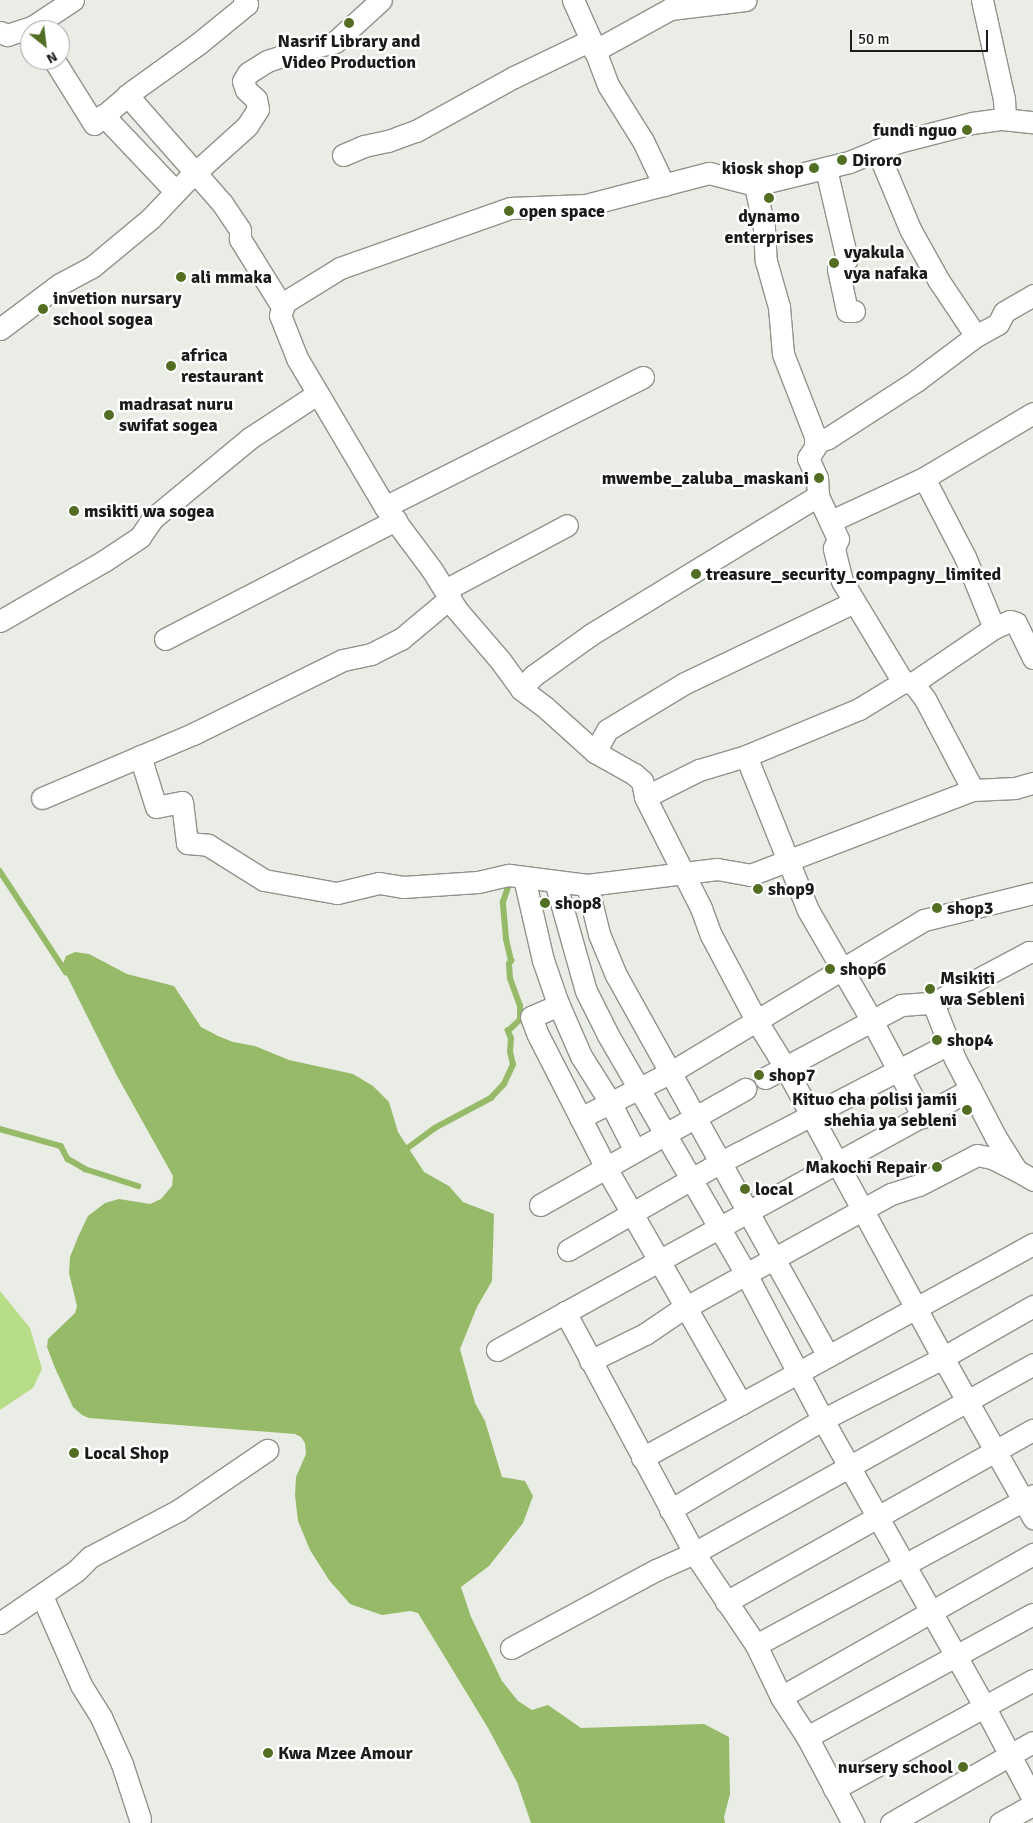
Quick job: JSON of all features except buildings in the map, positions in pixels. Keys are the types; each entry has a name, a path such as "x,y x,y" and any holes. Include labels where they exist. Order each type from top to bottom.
{"street":[{"path":"45,20 73,0"},
{"path":"60,70 94,124 103,114 127,95 198,44 246,4 244,0"},
{"path":"0,330 60,284 92,267 151,218 175,191 247,126 258,109 256,99 246,90 243,81 248,72 267,62 301,50 335,42 381,0"},
{"path":"573,0 608,85 643,140 664,186"},
{"path":"343,155 364,146 388,141 416,131 514,76 592,45 670,9 745,0"},
{"path":"982,0 1004,99 1005,119"},
{"path":"0,32 7,35 20,32"},
{"path":"127,95 222,203 240,230 240,239 283,308"},
{"path":"103,114 175,191"},
{"path":"756,1646 905,1564 1030,1504 996,1451 943,1358 785,1067 756,1020 711,935 683,872 645,797 642,781 634,774 595,752 546,708 521,690 448,594 390,513 352,448 317,394 285,331 280,315 285,302 340,268 428,235 510,208 586,205 709,173 754,185 826,169 849,162 898,142 972,123 1005,119 1033,122"},
{"path":"877,150 910,229 939,281 976,336"},
{"path":"826,169 847,259 838,269 847,311 854,311"},
{"path":"754,185 764,228 766,261 778,308 783,354 815,436 815,445"},
{"path":"973,790 948,740 854,602 842,581 834,548 838,539 818,496 817,478 808,458 819,441 828,438 916,381 976,336 998,324 1004,312 1033,295"},
{"path":"166,639 390,513 643,377"},
{"path":"0,621 104,562 140,537 152,518 250,438 317,394"},
{"path":"831,521 924,478 1033,414"},
{"path":"924,478 965,558 994,628"},
{"path":"521,690 533,676 590,635 818,496"},
{"path":"42,798 193,734 343,660 371,654 386,647 401,639 448,594 566,526"},
{"path":"595,752 607,730 685,683 854,602"},
{"path":"645,797 699,770 746,756 860,709 908,682 994,628 1010,621 1016,623 1033,658"},
{"path":"140,756 156,806 182,802 186,843 208,845 264,880 337,893 378,883 403,887 478,882 509,875 587,885 716,869 750,876 888,821 973,790 1015,788 1033,783"},
{"path":"746,756 808,910 871,1019 923,1117"},
{"path":"524,878 543,960 559,1005 581,1056 610,1102 635,1151"},
{"path":"555,881 586,991 608,1035 747,1276 823,1420 984,1706 1033,1799"},
{"path":"587,885 599,934 616,975 828,1356"},
{"path":"580,1118 671,1072 924,920 1033,893"},
{"path":"765,1078 871,1019 901,1005 933,1002 1029,952 1033,952"},
{"path":"933,1002 950,1044 994,1136 1025,1175"},
{"path":"559,1005 531,1017 606,1168 741,1404"},
{"path":"568,1250 721,1162 810,1114 950,1044"},
{"path":"540,1205 745,1089"},
{"path":"497,1350 971,1089"},
{"path":"590,1361 645,1334 686,1308 747,1276 862,1209 891,1194 919,1185 977,1155 992,1158 1025,1175"},
{"path":"642,1458 1033,1244"},
{"path":"670,1510 823,1420 943,1358 1033,1306"},
{"path":"565,1312 694,1553 756,1646 781,1697 807,1737 853,1823"},
{"path":"511,1648 656,1570 694,1553 1033,1364"},
{"path":"726,1602 1033,1430"},
{"path":"0,1623 42,1596 76,1571 90,1557 179,1510 266,1450"},
{"path":"781,1697 1033,1554"},
{"path":"42,1596 81,1685 102,1717 122,1764 137,1822"},
{"path":"807,1737 1033,1614"},
{"path":"834,1789 1033,1680"},
{"path":"891,1823 1033,1742"},
{"path":"1000,1823 1033,1805"}],"shaded area":[{"path":"75,952 89,954 127,974 174,986 201,1027 218,1036 233,1042 255,1046 289,1060 353,1074 373,1086 389,1102 398,1132 424,1172 449,1186 463,1202 494,1214 492,1281 477,1307 460,1349 475,1403 485,1421 502,1477 525,1481 533,1496 523,1523 489,1566 461,1587 471,1617 502,1681 518,1701 532,1710 548,1705 581,1728 704,1724 729,1737 730,1794 724,1817 725,1823 531,1823 517,1782 488,1728 418,1613 410,1611 382,1615 350,1604 329,1580 310,1550 298,1521 295,1495 296,1477 306,1454 305,1443 301,1437 295,1434 89,1418 73,1407 47,1347 48,1339 75,1313 77,1306 69,1273 70,1257 78,1237 88,1216 105,1203 119,1199 150,1204 161,1199 172,1186 173,1176 116,1074 62,966 66,956"},
{"path":"0,1291 30,1328 42,1369 33,1388 0,1410"}],"waterway":[{"path":"0,871 66,972"},
{"path":"401,1153 435,1128 491,1098 504,1084 513,1065 510,1052 511,1039 508,1031 520,1020 520,1006 510,979 509,964 511,961 506,939 503,902 511,879"},
{"path":"0,1129 61,1146 68,1159 85,1169 138,1186"}],"place":[{"name":"Nasrif Library and Video Production","path":"349,23"},
{"name":"fundi nguo","path":"967,130"},
{"name":"Diroro","path":"842,160"},
{"name":"kiosk shop","path":"814,168"},
{"name":"dynamo enterprises","path":"769,198"},
{"name":"open space","path":"509,211"},
{"name":"vyakula vya nafaka","path":"834,263"},
{"name":"ali mmaka","path":"181,277"},
{"name":"invetion nursary school sogea","path":"43,309"},
{"name":"africa restaurant","path":"171,366"},
{"name":"madrasat nuru swifat sogea","path":"109,415"},
{"name":"mwembe_zaluba_maskani","path":"819,478"},
{"name":"msikiti wa sogea","path":"74,511"},
{"name":"treasure_security_compagny_limited","path":"696,574"},
{"name":"shop9","path":"758,889"},
{"name":"shop8","path":"545,903"},
{"name":"shop3","path":"937,908"},
{"name":"shop6","path":"830,969"},
{"name":"Msikiti wa Sebleni","path":"930,989"},
{"name":"shop4","path":"937,1040"},
{"name":"shop7","path":"759,1075"},
{"name":"Kituo cha polisi jamii shehia ya sebleni","path":"967,1110"},
{"name":"Makochi Repair","path":"937,1167"},
{"name":"local","path":"745,1189"},
{"name":"Local Shop","path":"74,1453"},
{"name":"Kwa Mzee Amour","path":"268,1753"},
{"name":"nursery school","path":"963,1767"}]}
